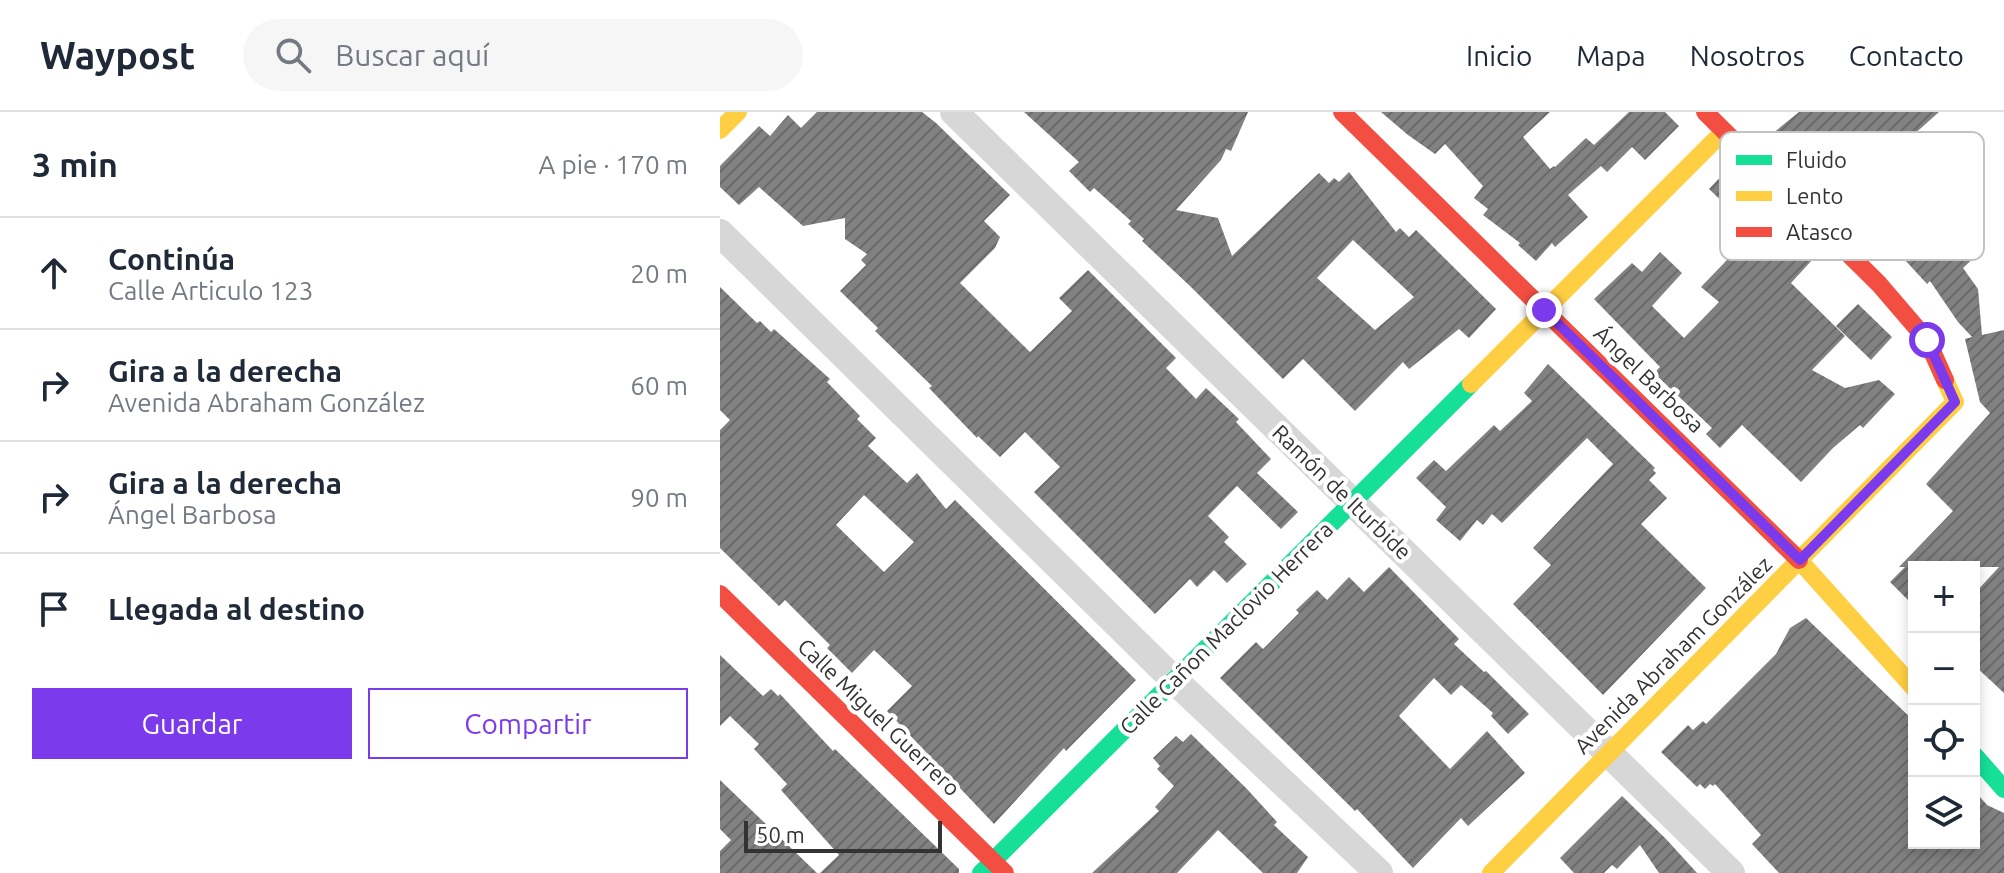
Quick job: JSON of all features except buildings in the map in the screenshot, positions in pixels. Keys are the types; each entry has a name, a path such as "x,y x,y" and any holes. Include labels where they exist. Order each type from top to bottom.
{"street":[{"path":"720,130 738,112"},
{"name":"Ramón de Iturbide","path":"954,112 1731,873"},
{"name":"Ángel Barbosa","path":"1342,112 1800,560 1908,681"},
{"name":"Calle Cañon Maclovio Herrera","path":"993,869 1174,680 1544,310 1724,118"},
{"path":"720,233 1174,680 1379,873"},
{"name":"Avenida Abraham González","path":"1491,873 1955,402 1927,340 1857,260"},
{"name":"Calle Miguel Guerrero","path":"720,594 993,869"},
{"path":"1980,762 2004,789"}],"traffic: fast":[{"path":"981,873 1471,384"},
{"path":"1980,762 2004,789"}],"traffic: slow":[{"path":"720,130 738,112"},
{"path":"1471,384 1720,135"},
{"path":"1491,873 1955,402 1945,380"},
{"path":"1799,560 1908,681"}],"traffic: jam":[{"path":"1342,112 1799,560"},
{"path":"1705,112 1725,132"},
{"path":"1855,260 1927,340 1945,380"},
{"path":"720,594 1005,873"}],"route":[{"path":"1544,310 1800,560 1955,402 1927,340"}]}
